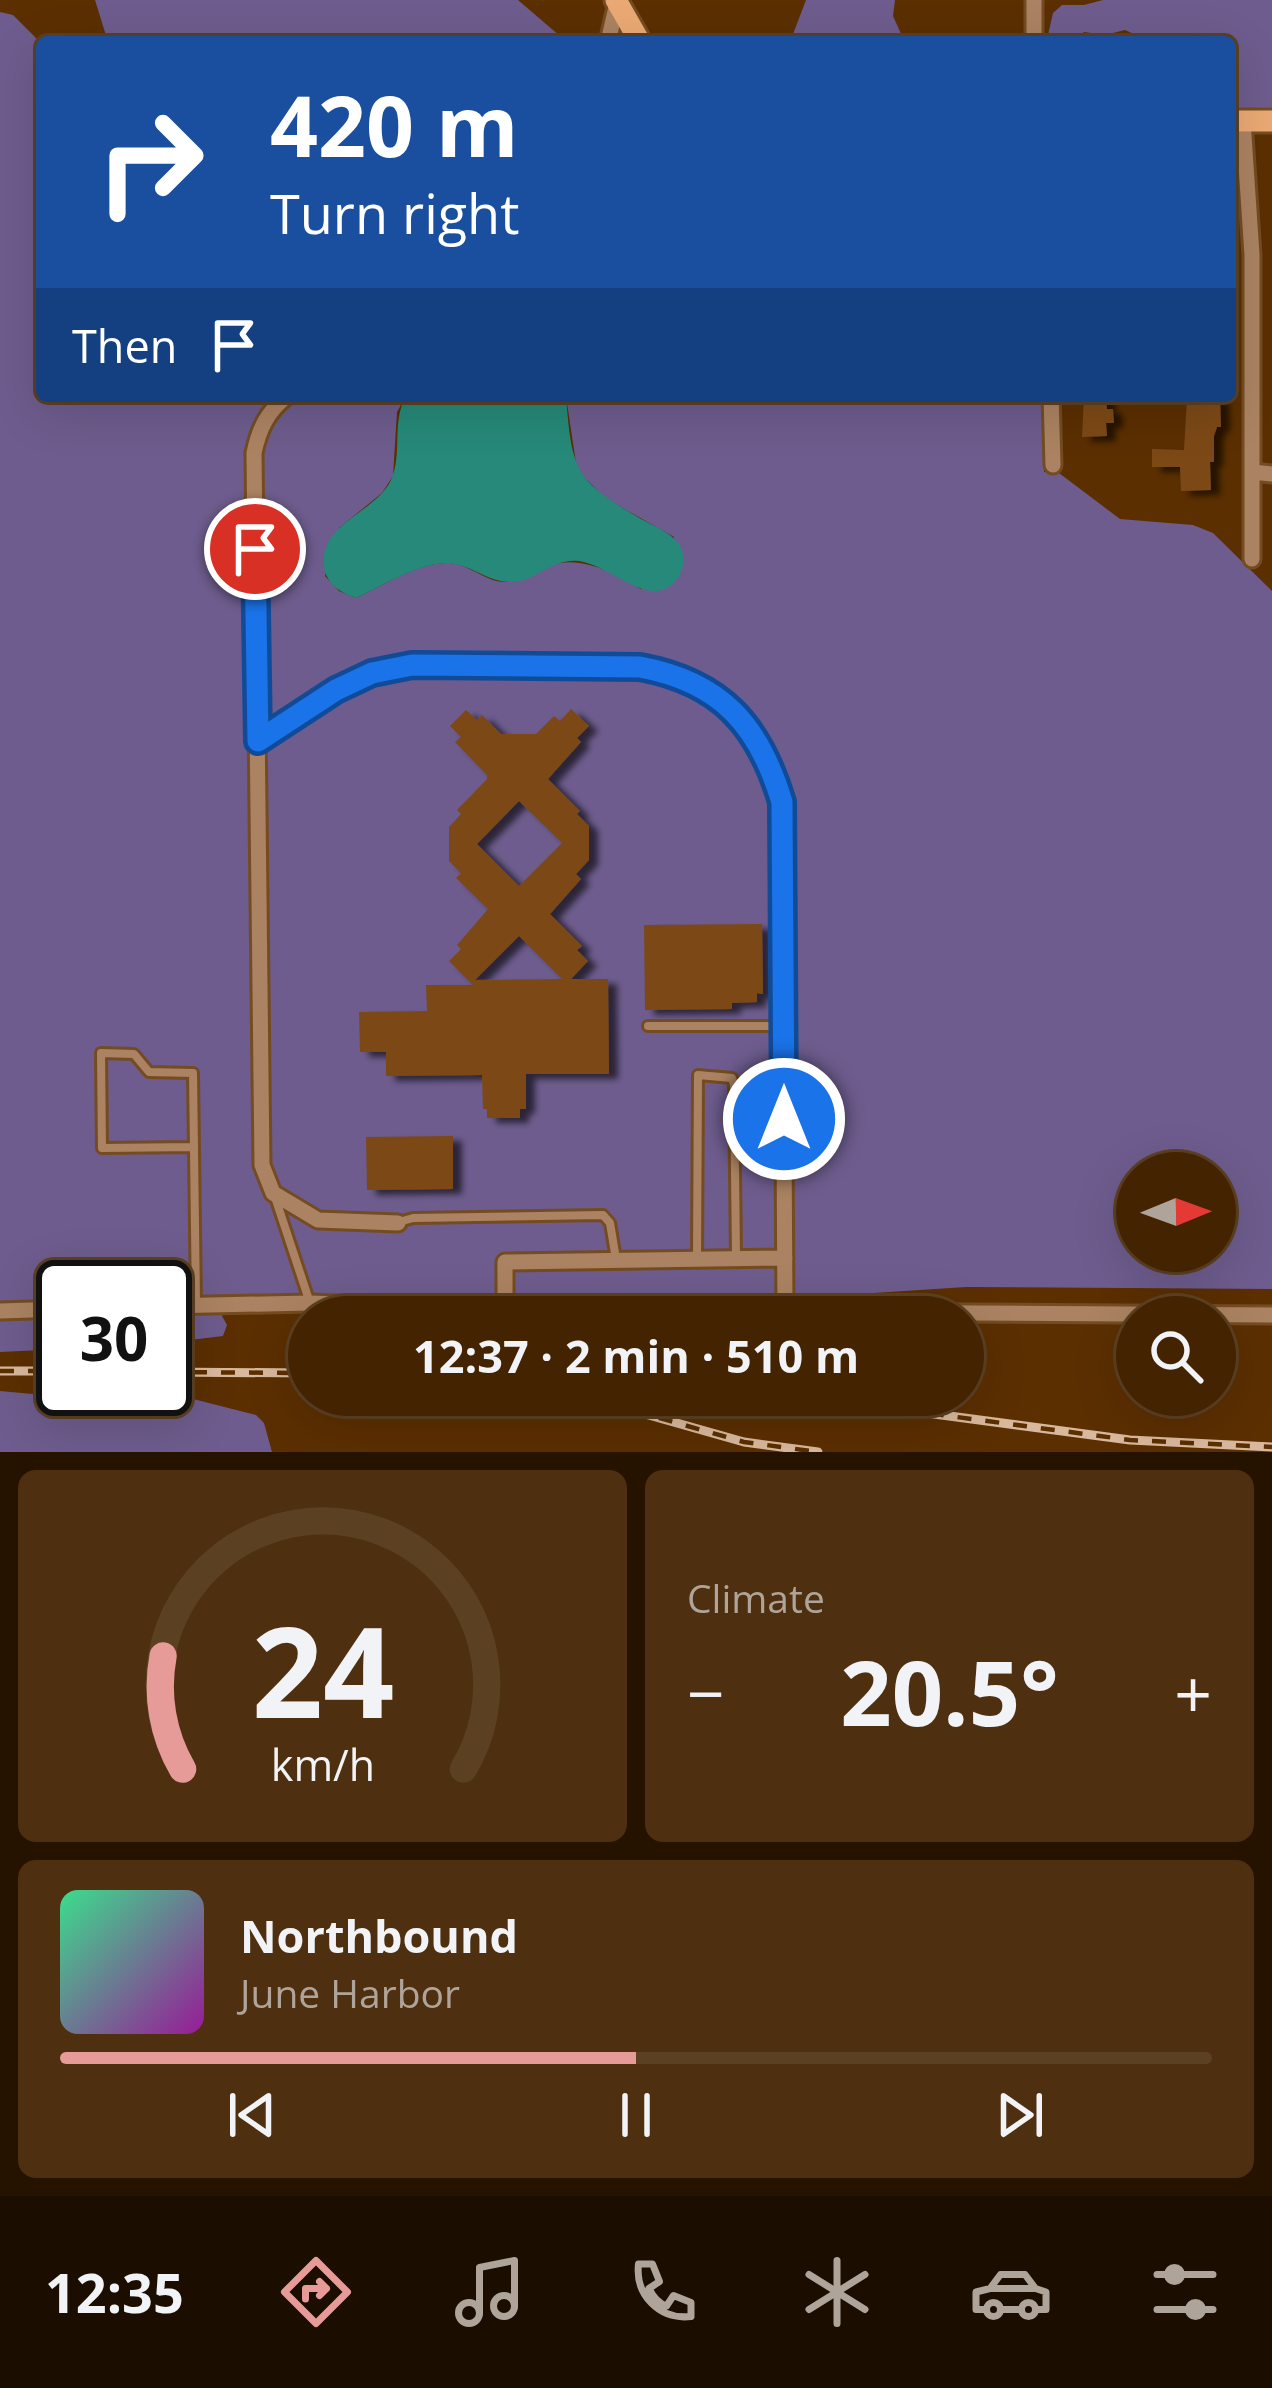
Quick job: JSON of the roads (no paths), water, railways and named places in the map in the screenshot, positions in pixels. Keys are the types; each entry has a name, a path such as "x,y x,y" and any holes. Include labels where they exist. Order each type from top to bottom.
{"street":[{"path":"1034,0 1034,36"},
{"path":"609,36 617,1"},
{"path":"617,1 637,36"},
{"path":"1252,559 1252,276 1236,121 1272,121"},
{"path":"280,402 258,434 254,453 262,1166 273,1193 318,1220 398,1223"},
{"path":"1052,402 1053,465"},
{"path":"1253,472 1272,474"},
{"path":"258,741 336,690 372,673 412,665 640,667 673,673 709,692 740,717 769,759 782,802 785,1296"},
{"path":"505,1296 505,1262 785,1258"},
{"path":"192,1306 288,1304"},
{"path":"0,1311 36,1310"},
{"path":"984,1313 1272,1315"}],"lane":[{"path":"647,1026 784,1027"},
{"path":"194,1147 101,1148 101,1053 134,1054 149,1072 193,1073 194,1147 196,1306"},
{"path":"697,1258 698,1075 724,1075 734,1084 736,1258"},
{"path":"273,1193 308,1296"},
{"path":"398,1223 413,1218 603,1214 610,1223 616,1258"}],"water":[{"path":"404,402 567,402 571,442 581,471 602,494 679,544 684,559 676,580 664,589 647,590 589,563 571,561 520,581 503,581 447,563 420,568 356,598 340,590 326,573 325,552 339,529 391,480"}],"railway":[{"path":"0,1371 36,1371"},
{"path":"192,1372 288,1373"},
{"path":"652,1416 744,1442 818,1452"},
{"path":"949,1416 1130,1440 1272,1447"}]}
